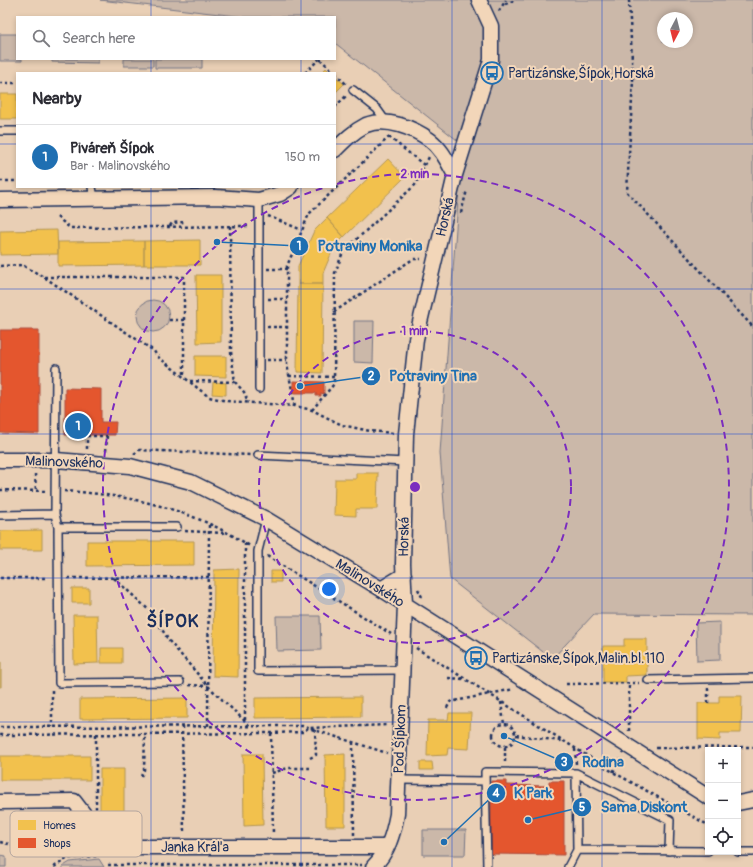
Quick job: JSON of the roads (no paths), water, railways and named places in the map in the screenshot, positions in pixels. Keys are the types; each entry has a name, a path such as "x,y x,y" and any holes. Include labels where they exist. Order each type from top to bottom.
{"street":[{"name":"Horská","path":"405,604 406,434 416,339 455,175 491,60 491,26 479,0"},
{"path":"336,149 352,133 368,125 389,131 406,127 430,140 442,153 455,175"},
{"path":"0,200 93,193 259,200 280,194 289,188"},
{"name":"Malinovského","path":"0,460 56,460 130,466 191,482 266,519 381,589 705,795"},
{"name":"Horská","path":"381,589 404,575"},
{"name":"Pod Šípkom","path":"370,866 388,847 393,834 397,814 405,604"},
{"path":"741,802 753,800"},
{"name":"Janka Kráľa","path":"0,802 74,801 82,811"},
{"name":"Janka Kráľa","path":"142,847 388,847"}],"lane":[{"path":"353,90 377,109 389,131"},
{"path":"0,131 16,131"},
{"path":"259,200 259,389"},
{"path":"56,368 55,490 58,527 59,683 183,683"},
{"path":"258,455 406,462"},
{"path":"0,515 56,514"},
{"path":"266,519 258,551 258,671 402,670"},
{"path":"58,527 177,527"},
{"path":"648,680 753,678"},
{"path":"486,867 485,772 576,773 670,820 669,851"},
{"path":"568,867 577,850 576,773"},
{"path":"399,780 485,781"},
{"path":"577,850 705,851"},
{"path":"741,852 753,852"}],"place":[{"name":"Partizánske,Šípok,Horská","path":"492,73"},
{"name":"Potraviny Monika","path":"217,242"},
{"name":"Potraviny Tina","path":"300,386"},
{"name":"Piváreň Šípok","path":"78,426"},
{"name":"Partizánske,Šípok,Malin.bl.110","path":"476,658"},
{"name":"Rodina","path":"504,736"},
{"name":"Sama Diskont","path":"528,820"},
{"name":"K Park","path":"444,842"}],"district":[{"name":"ŠÍPOK","path":"173,621"}]}
